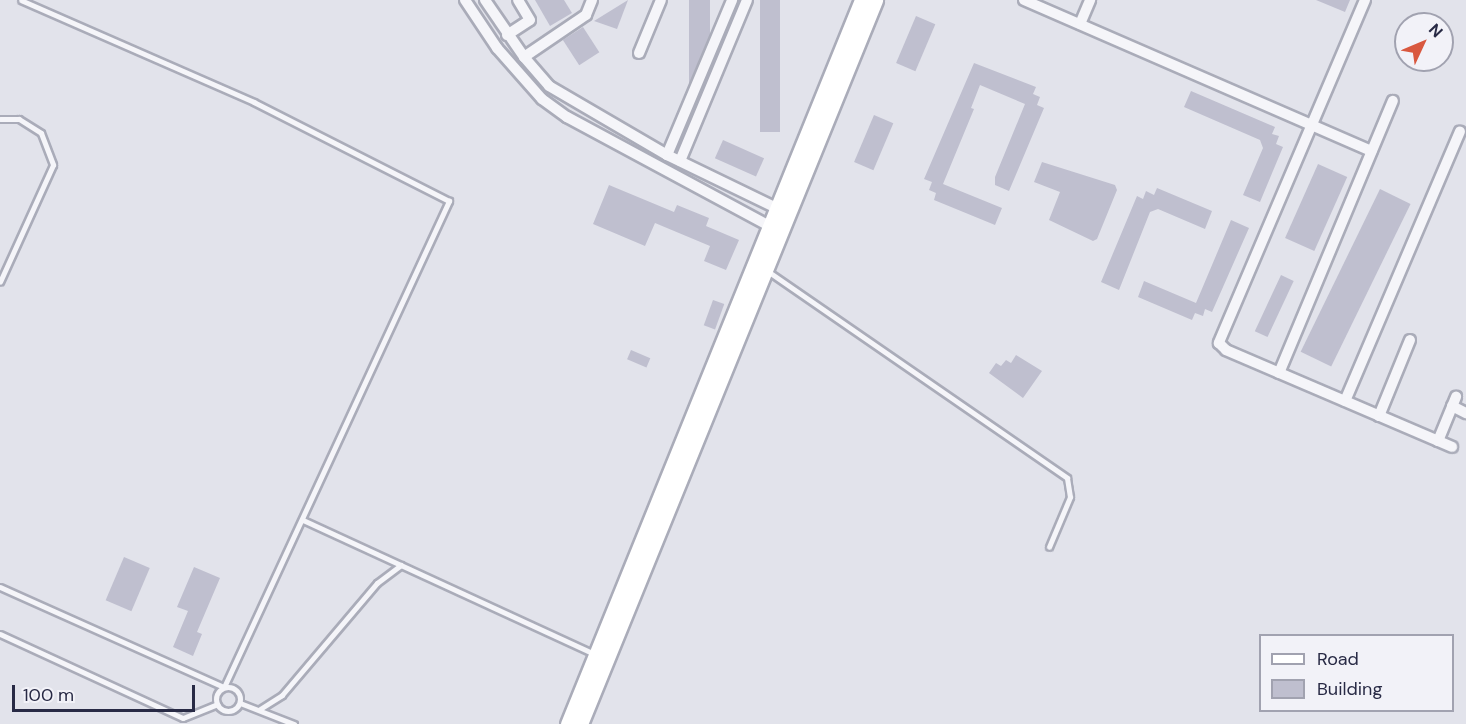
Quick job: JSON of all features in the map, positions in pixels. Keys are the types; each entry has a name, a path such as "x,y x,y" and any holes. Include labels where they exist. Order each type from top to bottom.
{"main road":[{"path":"783,211 862,0"},
{"path":"568,724 601,657 759,267 876,0"},
{"path":"580,724 601,657"}],"street":[{"path":"465,0 497,48 542,99 567,117 775,229"},
{"path":"485,0 507,35 549,86 568,99 680,161 783,211"},
{"path":"507,35 531,20 518,0"},
{"path":"524,57 586,15 592,0"},
{"path":"639,53 661,0"},
{"path":"667,154 732,0"},
{"path":"680,161 747,0"},
{"path":"1024,0 1372,151"},
{"path":"1080,24 1090,0"},
{"path":"1365,0 1219,340 1226,350 1452,447"},
{"path":"1279,373 1393,101"},
{"path":"1345,401 1460,132"},
{"path":"1379,416 1410,340"},
{"path":"1438,441 1454,402 1466,413"}],"lane":[{"path":"21,0 254,102 449,201 303,520 224,687 216,697 217,705"},
{"path":"0,118 19,119 41,133 53,165 0,282"},
{"path":"759,267 1067,478 1070,497 1049,547"},
{"path":"303,520 601,657"},
{"path":"260,709 282,695 377,583 401,566"},
{"path":"0,587 224,687 238,691 240,703"},
{"path":"0,634 183,718 217,705"},
{"path":"217,705 227,711 240,703 294,724"}],"building":[{"path":"535,0 564,0 572,13 550,26"},
{"path":"628,0 617,29 594,21"},
{"path":"689,0 710,0 710,105 689,105"},
{"path":"760,0 780,0 780,132 760,132"},
{"path":"1316,0 1350,0 1345,12"},
{"path":"916,16 935,24 915,71 896,63"},
{"path":"583,27 599,52 579,65 563,40"},
{"path":"974,63 1036,87 1033,94 1040,97 1037,105 1044,108 1009,191 995,185 995,177 1025,104 980,85 971,108 974,109 943,184 1002,208 995,225 934,200 936,193 929,190 932,182 924,179"},
{"path":"1191,91 1275,127 1272,134 1279,136 1276,144 1283,147 1260,202 1243,195 1263,148 1260,140 1184,107"},
{"path":"874,115 893,123 873,170 854,162"},
{"path":"723,140 764,158 756,177 715,158"},
{"path":"1042,162 1115,185 1117,190 1097,239 1093,241 1049,220 1060,192 1034,182"},
{"path":"1318,164 1347,177 1314,251 1285,238"},
{"path":"609,185 674,212 677,205 709,218 706,226 739,240 726,270 704,261 710,246 655,223 645,246 593,224"},
{"path":"1157,188 1212,211 1205,229 1158,209 1150,212 1119,290 1101,282 1137,196 1143,199 1146,191 1154,195"},
{"path":"1380,189 1411,204 1331,367 1301,352"},
{"path":"1231,220 1249,228 1212,312 1205,309 1203,316 1195,313 1192,320 1138,297 1144,281 1196,303"},
{"path":"1281,275 1294,281 1267,337 1255,331"},
{"path":"713,300 724,304 715,329 704,325"},
{"path":"631,350 650,358 646,367 627,359"},
{"path":"1016,355 1042,371 1023,398 989,373 996,363 1001,366 1006,360 1011,363"},
{"path":"124,557 150,568 131,611 106,600"},
{"path":"194,567 220,578 197,632 202,634 193,656 173,647 188,611 177,607"}]}
